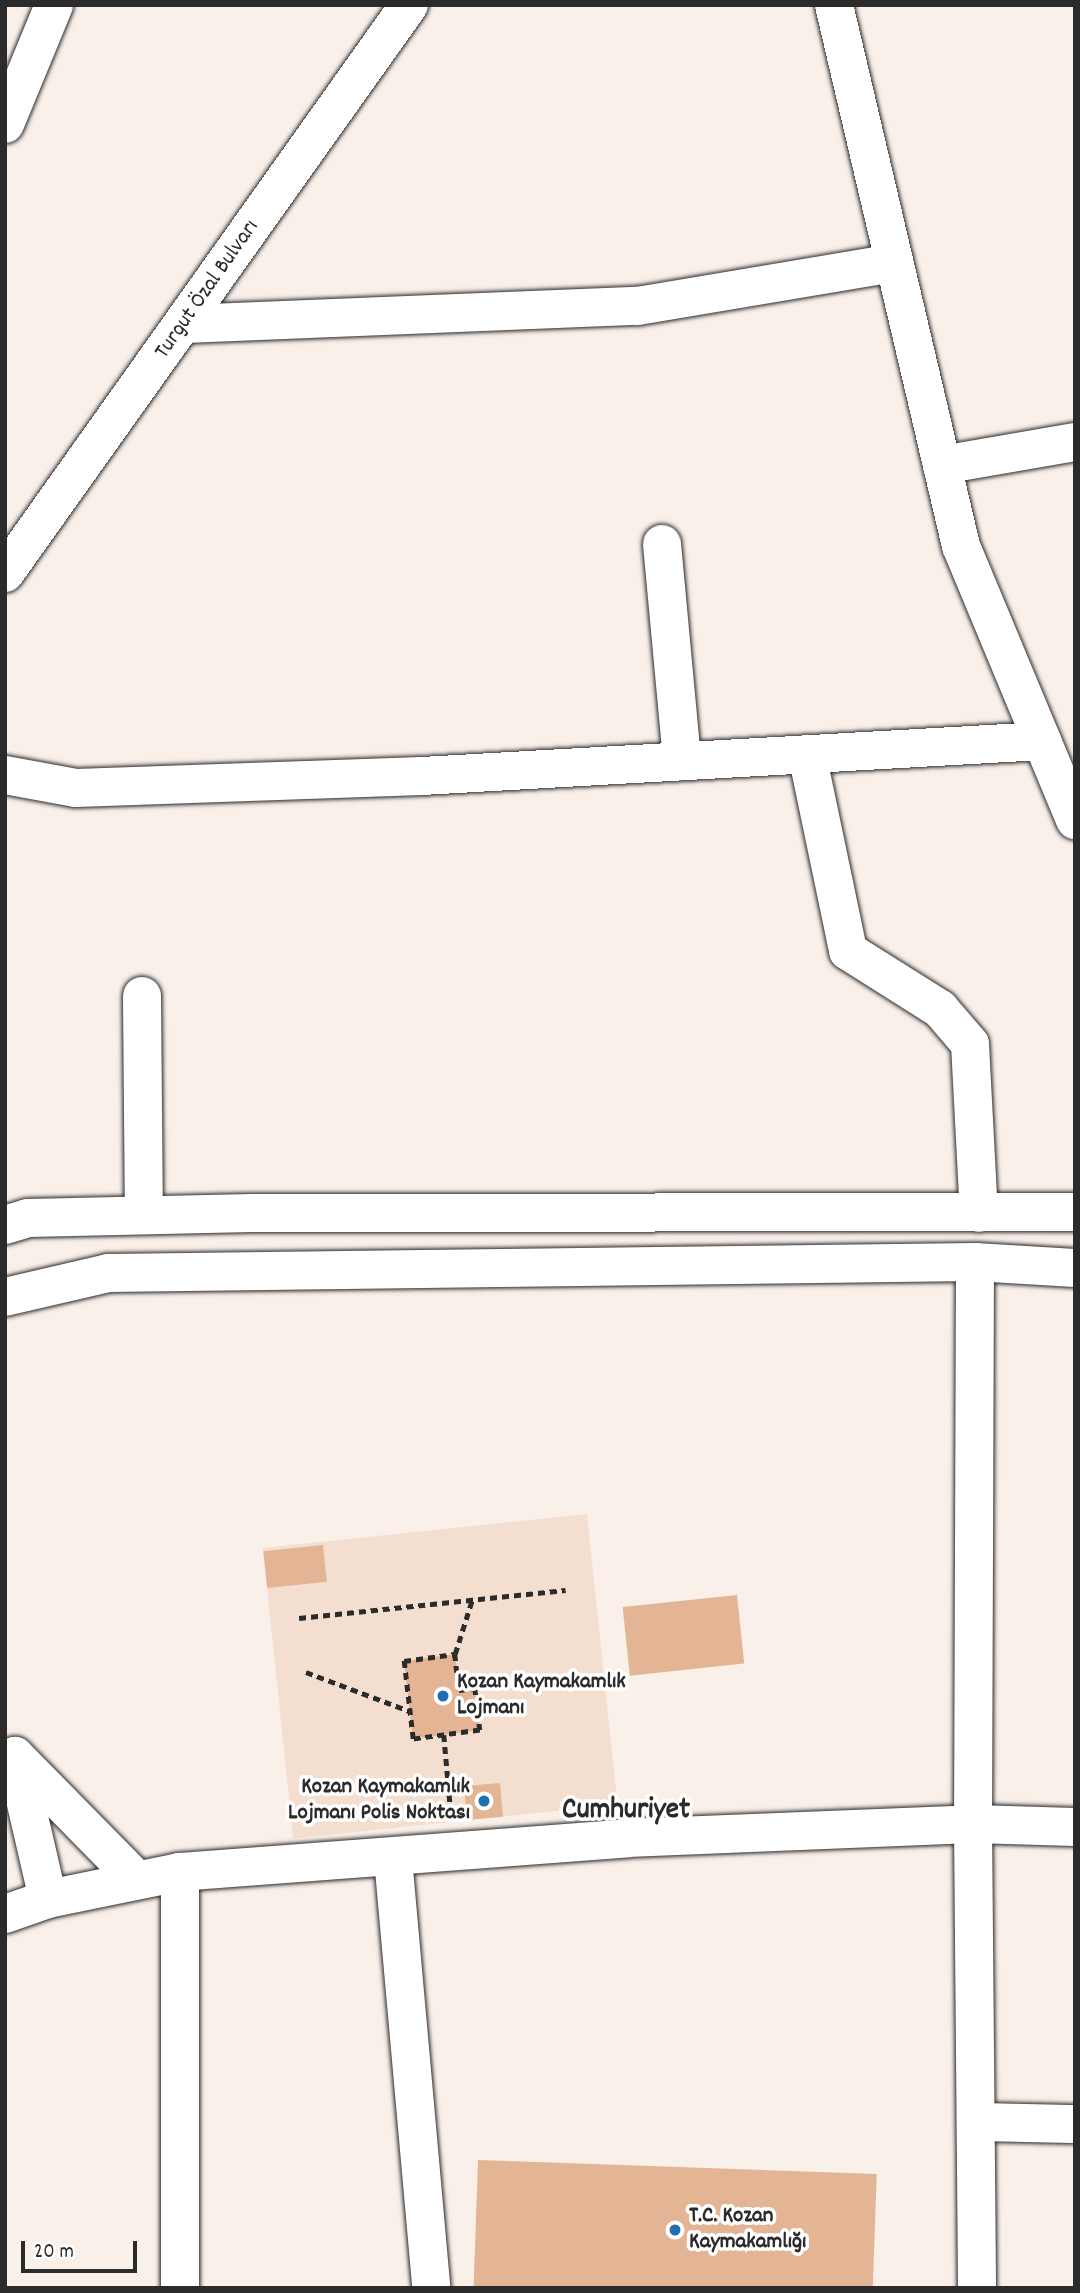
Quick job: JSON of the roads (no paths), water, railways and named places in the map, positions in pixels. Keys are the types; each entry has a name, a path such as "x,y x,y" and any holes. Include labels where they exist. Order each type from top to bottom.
{"main road":[{"path":"5,124 54,5"},
{"name":"Turgut Özal Bulvarı","path":"5,573 185,324 409,5"},
{"path":"834,5 961,546 1075,820"},
{"path":"185,324 637,306 894,263"},
{"path":"942,465 1075,442"},
{"path":"662,544 682,761"},
{"path":"5,775 76,788 422,776 1042,741"},
{"path":"807,754 848,951 940,1009 970,1044 979,1213"},
{"path":"142,996 144,1215"},
{"path":"5,1225 28,1218 144,1215 1075,1213"},
{"path":"975,1262 973,1824 977,2288"},
{"path":"5,1297 108,1273 975,1262 1075,1268"},
{"path":"10,1752 136,1879"},
{"path":"10,1752 48,1899"},
{"path":"5,1914 48,1899 180,1872 393,1858 627,1838 973,1824 1075,1827"},
{"path":"393,1858 431,2288"},
{"path":"180,1872 180,2288"},
{"path":"976,2122 1075,2124"}],"place":[{"name":"Kozan Kaymakamlık Lojmanı","path":"443,1696"},
{"name":"Kozan Kaymakamlık Lojmanı Polis Noktası","path":"484,1801"},
{"name":"T.C. Kozan Kaymakamlığı","path":"675,2230"}],"district":[{"name":"Cumhuriyet","path":"626,1812"}]}
